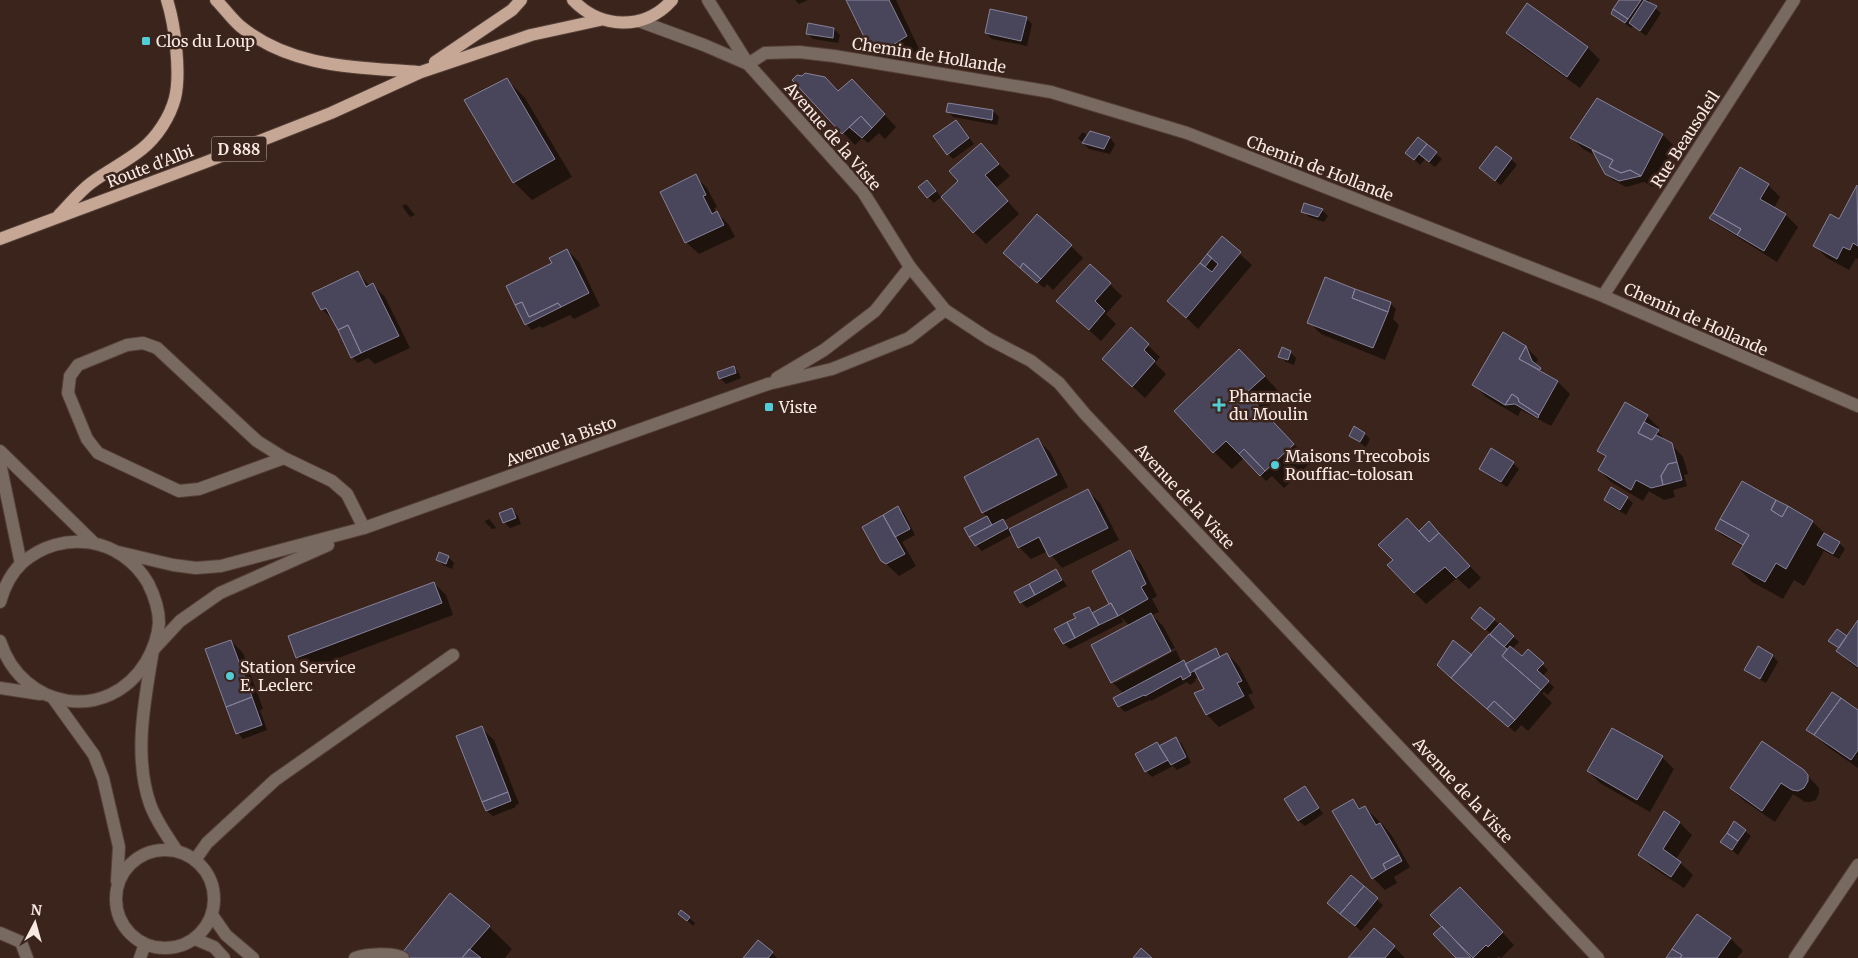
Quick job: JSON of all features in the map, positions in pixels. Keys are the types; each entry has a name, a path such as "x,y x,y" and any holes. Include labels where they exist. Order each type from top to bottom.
{"main road":[{"path":"55,219 89,184 142,149 159,132 175,98 177,60 174,32 167,0"},
{"path":"216,0 239,25 266,43 292,56 353,67 421,72"},
{"name":"Route d'Albi","path":"421,72 512,10 521,0"},
{"path":"573,0 586,12 600,20 620,24 639,22 656,14 672,0"},
{"name":"Route d'Albi","path":"0,239 206,162 322,116 421,72 531,34 600,20"}],"street":[{"name":"Avenue de la Viste","path":"708,0 748,64 863,192 910,267 945,310 989,339 1031,361 1059,383 1085,414 1598,958"},
{"name":"Rue Beausoleil","path":"1603,296 1794,0"},
{"name":"Avenue de la Viste","path":"639,22 704,44 748,64"},
{"name":"Chemin de Hollande","path":"748,64 765,54 799,52 834,56 1051,92 1187,133 1603,296 1858,406"},
{"path":"768,384 824,350 875,311 910,267"},
{"path":"768,384 832,369 908,338 945,310"},
{"path":"284,458 199,489 179,491 98,453 87,439 68,393 70,376 78,365 127,345 143,343 157,348 257,441 284,458 332,481 347,494 364,528"},
{"name":"Avenue la Bisto","path":"118,552 173,565 196,568 220,566 364,528 768,384"},
{"path":"0,452 94,543"},
{"path":"0,463 21,564"},
{"name":"Avenue la Bisto","path":"153,650 180,621 220,594 364,528"},
{"path":"0,602 5,585 21,564 42,549 68,541 94,543 118,552 140,570 154,595 159,622 145,700 142,742 144,780 156,818 177,851"},
{"path":"0,641 4,655 15,672 29,685 49,697 94,755 103,778 119,848 116,904 120,921 131,935 145,944 165,948 185,944 195,939 202,932 212,915 214,895 208,875 195,860 177,851 162,850 146,853 133,861 123,873 117,887"},
{"path":"0,688 83,702 113,694 137,676 153,650"},
{"path":"195,860 206,844 275,780 453,655"},
{"path":"1795,958 1858,865"},
{"path":"212,915 226,935 253,958"},
{"path":"0,933 22,942 27,958"},
{"path":"195,939 214,947 224,958"},
{"path":"140,958 145,944"},
{"path":"355,958 382,954 403,958"}],"building":[{"path":"846,0 889,0 907,36 888,48 868,45"},
{"path":"1619,0 1641,0 1628,19 1613,9"},
{"path":"1644,0 1657,6 1640,31 1629,23"},
{"path":"1527,3 1588,47 1567,77 1506,33"},
{"path":"990,9 1027,17 1021,41 985,33"},
{"path":"1613,9 1628,19 1625,23 1611,14"},
{"path":"808,23 834,28 833,38 806,34"},
{"path":"805,73 825,77 838,91 852,79 885,114 872,128 861,116 842,134 792,80 797,75 802,76"},
{"path":"507,78 555,159 513,183 464,100"},
{"path":"1597,98 1663,134 1641,176 1630,170 1621,173 1609,167 1613,160 1570,138"},
{"path":"948,103 993,110 992,120 946,112"},
{"path":"861,116 872,128 862,138 849,127"},
{"path":"956,120 969,138 947,155 933,136"},
{"path":"1090,131 1110,137 1104,149 1082,143"},
{"path":"1418,137 1427,144 1414,160 1405,153"},
{"path":"981,143 999,164 985,175 1008,201 973,233 941,197 958,181 949,171"},
{"path":"1427,144 1437,152 1429,162 1419,154"},
{"path":"1496,146 1512,158 1495,181 1479,168"},
{"path":"1592,150 1613,160 1609,167 1621,173 1630,170 1641,176 1619,181 1605,174"},
{"path":"1740,167 1769,184 1760,199 1786,214 1764,251 1737,235 1741,229 1713,213"},
{"path":"696,174 706,195 703,196 712,214 717,211 724,225 685,243 660,192"},
{"path":"927,180 936,191 927,198 918,187"},
{"path":"1857,185 1858,246 1853,243 1850,250 1843,247 1837,259 1813,246 1830,214 1839,219"},
{"path":"1304,203 1323,209 1318,217 1301,212"},
{"path":"1713,213 1741,229 1737,235 1709,218"},
{"path":"1037,214 1072,245 1041,279 1023,263 1020,268 1003,253"},
{"path":"1222,236 1241,252 1186,318 1167,301 1200,263 1212,272 1218,264 1207,254"},
{"path":"567,249 589,293 561,307 558,303 529,317 522,302 515,305 506,286 552,263 549,258"},
{"path":"1207,254 1212,258 1205,267 1200,263"},
{"path":"1023,263 1041,279 1037,283 1020,268"},
{"path":"1090,264 1111,283 1095,301 1105,311 1089,330 1056,301"},
{"path":"358,271 366,287 373,283 399,336 361,353 348,325 338,330 326,308 321,310 312,293"},
{"path":"1325,277 1355,289 1352,298 1388,312 1373,348 1307,323"},
{"path":"1355,289 1391,302 1388,312 1352,298"},
{"path":"522,302 529,317 558,303 561,307 525,325 515,305"},
{"path":"348,325 361,353 351,358 338,330"},
{"path":"1131,327 1149,344 1144,350 1155,361 1132,387 1102,359"},
{"path":"1503,332 1526,346 1519,359 1558,381 1539,415 1519,402 1518,398 1512,394 1505,405 1472,385"},
{"path":"1526,346 1532,361 1541,368 1540,370 1519,359"},
{"path":"1282,347 1291,351 1288,360 1278,357"},
{"path":"1239,349 1265,376 1246,393 1294,444 1265,471 1244,449 1239,454 1226,441 1213,453 1174,411"},
{"path":"734,366 736,373 719,379 717,372"},
{"path":"1512,394 1518,398 1519,402 1539,415 1538,418 1515,404 1505,405"},
{"path":"1625,402 1648,415 1638,433 1652,440 1656,435 1672,443 1677,462 1668,464 1661,476 1663,485 1651,488 1636,480 1631,490 1598,470 1606,456 1597,451"},
{"path":"1644,422 1659,430 1652,440 1638,433"},
{"path":"1354,426 1365,433 1360,442 1349,436"},
{"path":"1038,438 1057,475 982,513 964,477"},
{"path":"1491,448 1514,462 1501,482 1479,469"},
{"path":"1244,449 1265,471 1260,476 1239,454"},
{"path":"1677,462 1682,480 1663,485 1661,476 1668,464"},
{"path":"1742,481 1776,500 1771,510 1782,517 1788,506 1813,521 1786,569 1776,563 1765,582 1732,564 1749,535 1720,519"},
{"path":"1611,487 1628,497 1620,510 1604,500"},
{"path":"1088,489 1108,528 1049,557 1039,537 1018,548 1009,529"},
{"path":"1776,500 1788,506 1782,517 1771,510"},
{"path":"898,506 910,529 895,537 883,515"},
{"path":"512,508 516,518 503,523 499,513"},
{"path":"883,515 905,554 886,564 881,561 862,527"},
{"path":"987,516 992,525 969,537 964,528"},
{"path":"1407,518 1429,542 1439,533 1470,566 1456,578 1445,567 1414,593 1387,565 1393,560 1378,545"},
{"path":"1003,519 1008,528 975,546 969,537"},
{"path":"1720,519 1749,535 1743,545 1715,529"},
{"path":"1429,521 1439,533 1429,542 1419,531"},
{"path":"1824,533 1840,542 1833,554 1817,545"},
{"path":"1130,550 1146,584 1141,587 1148,599 1118,616 1111,603 1109,604 1092,571"},
{"path":"439,552 449,556 446,564 436,560"},
{"path":"1056,569 1062,580 1035,595 1029,584"},
{"path":"434,582 442,603 296,658 288,636"},
{"path":"1029,584 1035,595 1020,603 1014,592"},
{"path":"1111,603 1118,616 1099,625 1092,613"},
{"path":"1089,607 1099,625 1075,638 1067,622 1076,618 1073,614"},
{"path":"1480,607 1495,619 1485,630 1471,618"},
{"path":"1151,613 1171,651 1111,683 1091,645"},
{"path":"1858,620 1858,667 1836,651"},
{"path":"1067,622 1075,638 1063,644 1054,629"},
{"path":"1500,623 1514,636 1504,647 1490,634"},
{"path":"1837,629 1847,636 1839,648 1828,641"},
{"path":"1489,634 1507,649 1502,656 1541,690 1515,720 1494,701 1487,709 1451,678"},
{"name":"Station Service E. Leclerc","path":"231,640 252,697 226,707 205,649"},
{"path":"1453,640 1472,655 1451,678 1437,665"},
{"path":"1510,646 1522,656 1528,649 1544,663 1537,670 1549,681 1541,690 1502,656"},
{"path":"1758,646 1773,655 1760,679 1744,670"},
{"path":"1216,648 1220,657 1190,673 1185,664"},
{"path":"1227,653 1242,681 1237,683 1244,696 1206,715 1194,693 1204,689 1194,670"},
{"path":"1184,660 1191,675 1183,680 1181,676 1145,696 1118,707 1113,698"},
{"path":"1832,692 1841,698 1814,735 1806,730"},
{"path":"252,697 262,725 236,734 226,707"},
{"path":"1841,698 1858,710 1858,750 1851,760 1814,735"},
{"path":"1494,701 1515,720 1508,727 1487,709"},
{"path":"482,726 508,792 482,802 456,736"},
{"path":"1612,728 1663,756 1637,800 1587,771"},
{"path":"1176,737 1186,757 1171,765 1159,746"},
{"path":"1762,741 1804,770 1808,775 1808,781 1804,788 1798,791 1792,790 1781,783 1762,811 1730,788"},
{"path":"1157,742 1168,760 1145,772 1135,754"},
{"path":"1305,786 1319,808 1298,821 1284,799"},
{"path":"508,792 511,801 486,811 482,802"},
{"path":"1353,799 1359,809 1365,806 1376,825 1380,823 1399,855 1383,864 1386,870 1372,879 1332,811"},
{"path":"1664,811 1680,822 1663,849 1681,862 1671,877 1638,855"},
{"path":"1734,821 1746,830 1738,841 1727,833"},
{"path":"1727,833 1738,841 1732,850 1720,842"},
{"path":"1399,855 1402,861 1386,870 1383,864"},
{"path":"1351,875 1364,886 1340,914 1327,903"},
{"path":"1364,886 1378,898 1355,926 1340,914"},
{"path":"1460,887 1503,932 1488,947 1486,945 1473,958 1430,915"},
{"path":"450,893 490,926 462,958 398,958"},
{"path":"681,910 690,917 687,921 678,914"},
{"path":"1697,914 1731,938 1717,958 1680,958 1682,955 1672,949"},
{"path":"1442,926 1471,958 1456,958 1433,934"},
{"path":"1374,928 1395,946 1385,958 1348,958"},
{"path":"758,940 773,952 768,958 743,958"},
{"path":"1141,948 1152,958 1133,958"},
{"path":"469,949 471,950 481,958 462,958"},
{"path":"1672,949 1682,955 1680,958 1666,958"}],"place":[{"name":"Clos du Loup","path":"146,41"},
{"name":"Pharmacie du Moulin","path":"1219,405"},
{"name":"Viste","path":"769,407"},
{"name":"Maisons Trecobois Rouffiac-tolosan","path":"1275,465"},
{"name":"Station Service E. Leclerc","path":"230,676"}]}
